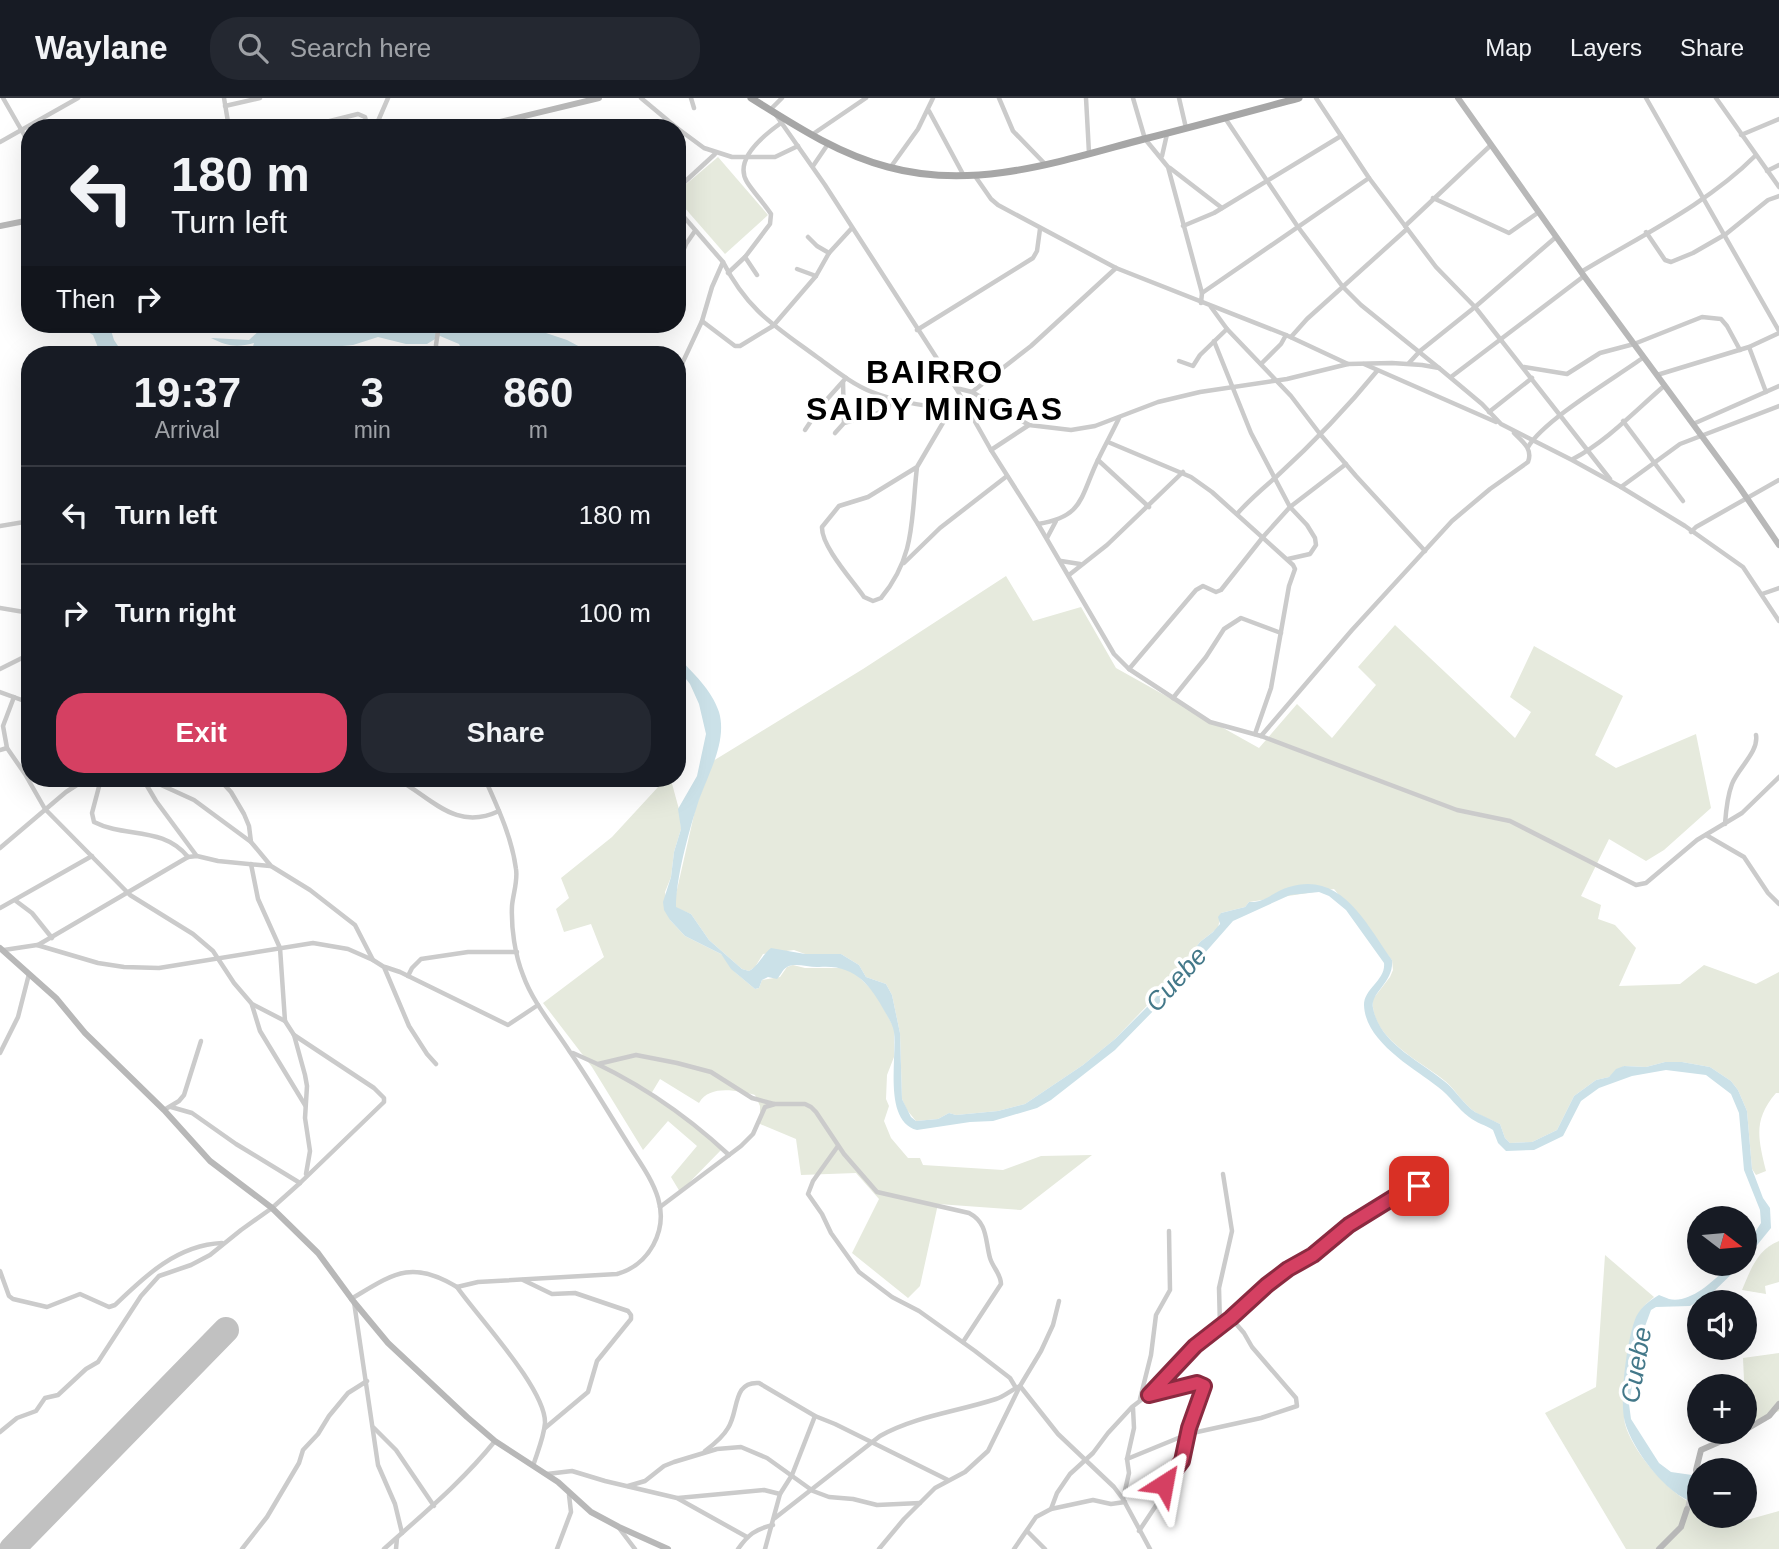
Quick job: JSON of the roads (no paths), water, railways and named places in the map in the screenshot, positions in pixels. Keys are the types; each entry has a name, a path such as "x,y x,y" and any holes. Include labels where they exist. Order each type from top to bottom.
{"main road":[{"path":"751,98 828,144 890,168 937,176 975,176 1047,166 1299,98"}],"street":[{"path":"4,98 21,129"},
{"path":"224,98 227,119"},
{"path":"225,106 260,98"},
{"path":"378,119 388,98"},
{"path":"512,119 599,98"},
{"path":"641,98 666,119"},
{"path":"691,98 694,108"},
{"path":"782,98 773,112 813,166 956,388 1114,654 1129,669 1210,722 1261,736 1457,810 1510,821 1636,885 1646,883 1706,835 1755,802 1779,777"},
{"path":"813,134 866,98"},
{"path":"890,168 918,129 933,98"},
{"path":"999,98 1013,131 1047,166"},
{"path":"1086,98 1089,154"},
{"path":"1133,98 1145,139 1168,167 1222,208"},
{"path":"1179,98 1186,129"},
{"path":"1317,98 1369,178 1436,267 1475,307 1613,482"},
{"path":"1458,98 1779,545"},
{"path":"1646,98 1726,234 1778,332 1779,341"},
{"path":"1716,98 1779,187"},
{"path":"42,119 74,99"},
{"path":"928,110 964,176"},
{"path":"338,119 358,114 366,119"},
{"path":"1225,118 1298,227 1343,287 1501,424"},
{"path":"1741,135 1779,118"},
{"path":"728,273 770,224 771,214 745,180 743,168 746,156 781,123"},
{"path":"0,142 21,132"},
{"path":"1161,157 1167,134"},
{"path":"686,135 704,148 732,157 775,157 798,146"},
{"path":"1183,226 1222,208 1340,136"},
{"path":"813,166 828,144"},
{"path":"1261,364 1491,145"},
{"path":"686,181 716,153"},
{"path":"1450,377 1464,370 1582,274 1705,198 1755,156"},
{"path":"1767,171 1779,165"},
{"path":"1168,167 1202,293 1201,303"},
{"path":"975,176 998,205 1116,268 1289,336 1348,364"},
{"path":"1202,293 1369,178"},
{"path":"1646,232 1669,262 1693,253 1726,234 1768,200 1779,196"},
{"path":"1433,198 1509,233 1539,212"},
{"path":"686,220 723,262 735,286 773,326 844,380 891,398 969,410"},
{"path":"0,226 21,222"},
{"path":"917,330 1033,258 1037,251 1040,228"},
{"path":"702,321 737,347 773,326 816,276 829,253 852,229"},
{"path":"686,244 695,231"},
{"path":"808,237 829,253"},
{"path":"1408,364 1556,237"},
{"path":"744,257 757,275"},
{"path":"686,355 702,321 723,262"},
{"path":"972,392 1031,346 1116,268"},
{"path":"797,269 816,276"},
{"path":"1210,306 1227,329 1277,380 1320,434 1425,551"},
{"path":"1522,366 1567,374 1600,353 1634,344 1702,317 1721,319 1740,350"},
{"path":"1180,362 1193,366 1227,329"},
{"path":"1657,375 1749,347 1778,332"},
{"path":"1214,341 1251,433 1290,508 1307,525 1315,538 1316,545 1310,554 1287,559"},
{"path":"1209,346 1216,348"},
{"path":"1749,347 1766,392"},
{"path":"1528,447 1561,415 1644,357"},
{"path":"1363,363 1533,440 1613,482 1685,526 1743,567 1779,621"},
{"path":"956,388 972,392 1030,425 1071,430 1095,426 1158,402 1232,386 1329,370 1348,364 1408,364 1439,368"},
{"path":"1237,514 1347,408 1377,371"},
{"path":"1489,412 1532,378"},
{"path":"844,380 844,423"},
{"path":"805,430 821,405 844,380"},
{"path":"1572,460 1588,452 1664,386"},
{"path":"1692,424 1779,386"},
{"path":"835,433 844,423 888,410 891,398"},
{"path":"1621,487 1680,444 1779,406"},
{"path":"917,467 868,497 839,506 821,531 841,566 864,597 870,600 881,598 895,581 903,564 914,523 913,502 917,467 951,409"},
{"path":"1046,538 1056,521 1076,507 1086,492 1119,417"},
{"path":"1623,421 1683,501"},
{"path":"991,450 1030,425"},
{"path":"1261,736 1452,521 1490,489 1524,467 1530,458 1528,447 1511,430"},
{"path":"1108,442 1191,477 1264,537 1295,569 1289,586 1273,681 1255,734"},
{"path":"1098,460 1149,507"},
{"path":"1129,669 1196,590 1203,586 1216,592 1222,590 1290,508 1346,464"},
{"path":"1069,576 1080,564 1107,545 1182,475"},
{"path":"903,564 940,528 1007,476"},
{"path":"1691,532 1779,480"},
{"path":"1038,524 1056,521"},
{"path":"0,526 21,522"},
{"path":"1685,526 1696,527"},
{"path":"1420,544 1431,545"},
{"path":"1060,561 1080,564"},
{"path":"1762,594 1779,589"},
{"path":"0,608 21,612"},
{"path":"1173,698 1206,657 1224,629 1241,618 1281,633"},
{"path":"0,670 21,659"},
{"path":"0,692 21,700"},
{"path":"14,697 3,726 7,748 21,768"},
{"path":"1243,730 1258,721"},
{"path":"1725,824 1728,794 1733,781 1757,744 1756,734"},
{"path":"0,750 7,748"},
{"path":"32,787 45,809 126,891 193,934 219,957 229,977 252,1004 285,1021"},
{"path":"0,848 70,787"},
{"path":"99,787 92,813 94,822 107,828 154,835 176,846 188,857"},
{"path":"150,787 156,801 197,856"},
{"path":"164,787 194,800 251,842 271,866 346,916 362,936 373,960"},
{"path":"226,787 244,814 251,842"},
{"path":"409,787 444,811 478,818 499,811"},
{"path":"457,1287 468,1283 627,1271 647,1256 653,1247 659,1223 660,1207 646,1172 538,1005 524,978 517,952 512,908 517,870 509,838 488,787"},
{"path":"1706,835 1744,857 1768,893 1779,904"},
{"path":"0,908 92,856"},
{"path":"2,949 37,945 52,939 126,891 188,857 271,866"},
{"path":"251,864 258,899 280,948 285,1021 294,1035 305,1075 305,1118 310,1151 306,1177"},
{"path":"16,901 32,913 52,939"},
{"path":"37,945 98,963 144,968 169,967 300,944 324,943 348,948 508,1025 538,1005"},
{"path":"2,949 56,998 85,1033 167,1108 210,1161 271,1208 317,1253 352,1301 388,1343 495,1441 547,1474 591,1512 668,1549"},
{"path":"408,976 421,959 468,952 517,952"},
{"path":"384,967 409,1026 436,1064"},
{"path":"0,1053 18,1017 29,974"},
{"path":"252,1004 260,1031 306,1107"},
{"path":"0,1432 17,1418 36,1411 44,1398 63,1392 86,1369 98,1362 141,1296 159,1276 210,1255 271,1208 385,1100 374,1088 294,1035"},
{"path":"167,1108 184,1095 201,1041"},
{"path":"571,1053 631,1080 692,1121 729,1155"},
{"path":"598,1064 636,1055 711,1072 752,1098 775,1104 805,1104 816,1112 838,1146 877,1192 974,1216 981,1222 986,1234 990,1260 1000,1276 1001,1284 963,1342"},
{"path":"660,1207 753,1134 765,1107 775,1104"},
{"path":"167,1108 192,1113 300,1183"},
{"path":"838,1146 813,1181 808,1195 859,1272 892,1297 919,1311 1010,1378 1084,1461 1103,1475 1124,1500 1150,1549"},
{"path":"1220,1326 1218,1294 1232,1231 1223,1174"},
{"path":"1149,1395 1195,1346 1267,1285 1313,1255 1349,1225 1404,1191 1419,1186"},
{"path":"1140,1400 1156,1315 1170,1290 1168,1231"},
{"path":"0,1271 9,1296 13,1299 47,1307 80,1294 109,1307 115,1306 148,1273 163,1263 193,1248 223,1243"},
{"path":"352,1301 387,1277 410,1272 437,1275 457,1287 496,1334 528,1382 543,1411 544,1428 533,1466"},
{"path":"522,1279 552,1294 566,1292 589,1296 628,1311 631,1315 631,1319 597,1361 588,1392 544,1428"},
{"path":"352,1301 367,1381 378,1465 395,1504 399,1535 396,1549"},
{"path":"775,1518 880,1436 908,1422 1006,1396 1018,1387 1038,1358 1053,1325 1059,1301"},
{"path":"1127,1459 1188,1434 1261,1418 1297,1406 1296,1398 1231,1318"},
{"path":"242,1549 267,1517 299,1462 303,1450 348,1393 367,1381"},
{"path":"701,1454 730,1426 739,1393 750,1384 759,1383 815,1416 948,1480"},
{"path":"1051,1509 1065,1480 1140,1400 1149,1395 1197,1383 1203,1384 1180,1466 1164,1484 1157,1504 1139,1531"},
{"path":"879,1549 920,1503 948,1480 965,1472 988,1451 1018,1387"},
{"path":"1006,1396 1029,1399"},
{"path":"1757,1423 1769,1416 1779,1404"},
{"path":"1124,1500 1129,1473 1127,1459 1134,1427 1132,1407"},
{"path":"765,1549 780,1494 792,1475 815,1416"},
{"path":"373,1427 396,1450 434,1506"},
{"path":"384,1549 434,1506 474,1467 495,1441"},
{"path":"1699,1458 1701,1450 1715,1444"},
{"path":"628,1486 646,1481 664,1466 722,1448 745,1448 767,1458 813,1490 829,1497 877,1505 920,1503"},
{"path":"547,1474 572,1471 677,1498 747,1537"},
{"path":"677,1498 764,1490 780,1494"},
{"path":"557,1549 571,1513 569,1494"},
{"path":"1014,1549 1035,1517 1051,1509 1093,1500 1111,1504 1124,1500"},
{"path":"1659,1549 1681,1527 1687,1505"},
{"path":"738,1549 756,1530 773,1525"},
{"path":"618,1527 635,1549"},
{"path":"1027,1531 1045,1549"}],"water":[{"path":"90,333 112,333 118,346 97,346"},
{"path":"257,333 546,333 578,346 460,346 440,336 427,344 406,344 378,337 342,346 253,346 254,343 232,345 211,338 249,340"},
{"name":"Cuebe","path":"686,666 716,704 721,736 686,843 676,907 691,914 709,940 742,969 752,969 771,948 805,954 841,954 859,965 866,977 886,984 892,995 900,1033 902,1099 916,1121 938,1119 949,1113 956,1115 998,1111 1025,1104 1083,1065 1115,1039 1164,988 1200,942 1220,924 1218,917 1221,913 1245,907 1249,902 1260,901 1289,887 1308,884 1324,887 1351,904 1392,960 1389,975 1373,1002 1377,1021 1384,1032 1402,1050 1448,1085 1471,1109 1500,1124 1510,1143 1532,1142 1557,1130 1574,1096 1596,1080 1609,1077 1616,1069 1624,1066 1646,1067 1665,1062 1682,1062 1710,1067 1731,1081 1747,1111 1752,1169 1763,1198 1770,1208 1771,1228 1757,1245 1760,1210 1744,1170 1739,1113 1731,1094 1706,1075 1666,1070 1632,1076 1599,1088 1581,1101 1563,1136 1534,1150 1506,1151 1498,1143 1493,1130 1465,1114 1442,1091 1392,1053 1373,1031 1366,1018 1364,1005 1367,994 1382,974 1384,963 1346,910 1329,896 1319,892 1290,895 1233,921 1160,1004 1115,1050 1051,1100 1037,1108 993,1121 917,1130 906,1124 899,1115 894,1088 893,1027 873,993 860,978 842,969 794,965 785,968 777,979 768,977 762,980 759,988 755,989 731,969 721,954 685,936 664,910 663,902 681,829 678,809 697,776 706,734 699,704 686,679"},
{"path":"1718,1276 1730,1276 1715,1290 1701,1290"},
{"path":"1659,1295 1678,1300 1686,1298 1687,1306 1656,1307 1651,1310 1640,1340 1629,1404 1631,1419 1659,1463 1671,1472 1687,1474 1687,1499 1664,1483 1642,1457 1627,1430 1623,1396 1630,1339 1638,1313"}],"district":[{"name":"BAIRRO SAIDY MINGAS","path":"935,390"}]}
